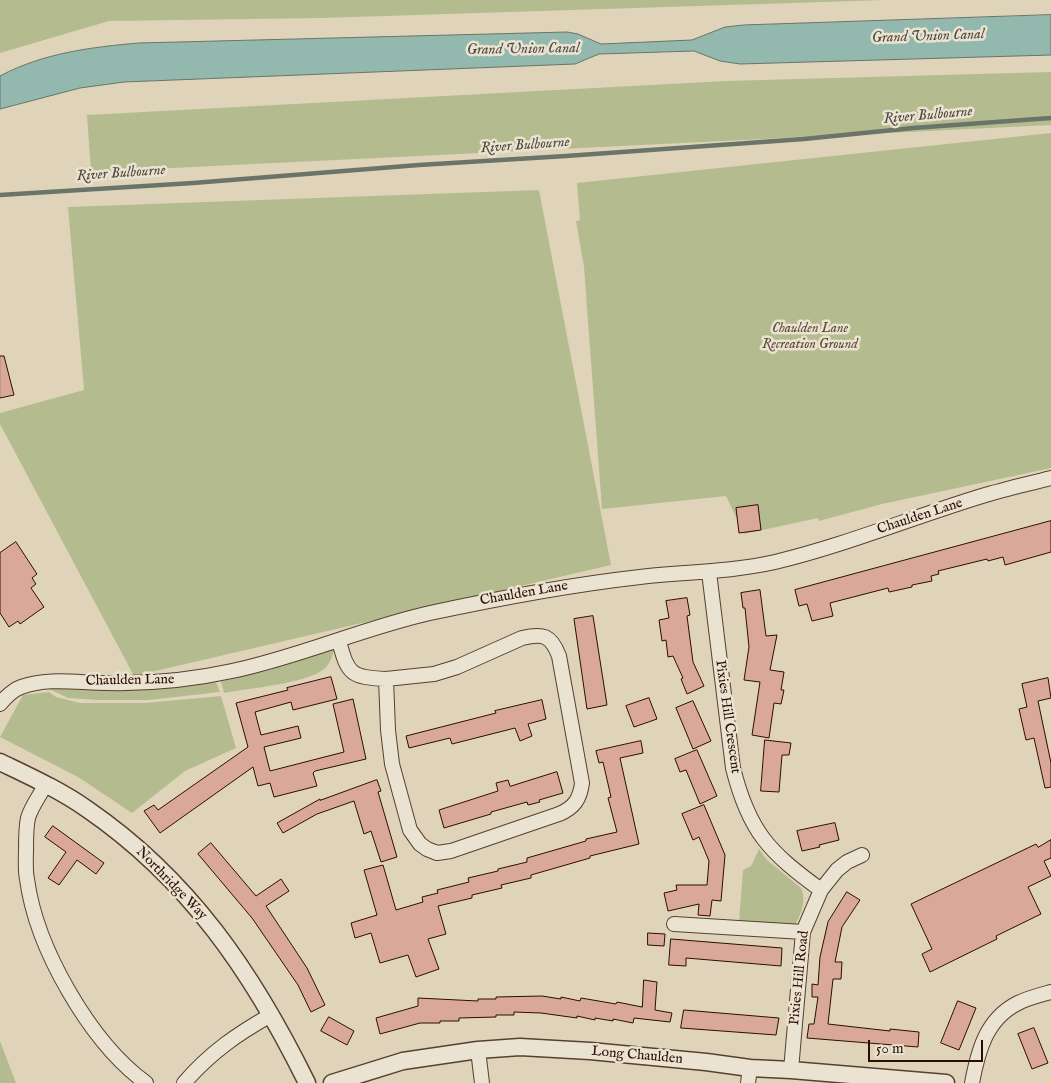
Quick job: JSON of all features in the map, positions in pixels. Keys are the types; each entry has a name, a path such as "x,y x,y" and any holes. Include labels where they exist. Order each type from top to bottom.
{"street":[{"name":"Chaulden Lane","path":"1,702 19,688 39,683 106,683 191,679 240,669 406,619 488,600 576,585 642,577 709,572 774,562 857,538 983,496 1051,478"},
{"name":"Pixies Hill Crescent","path":"709,572 733,768 738,791 758,833 793,870 821,890"},
{"path":"338,641 348,668 356,675 367,678 386,679 434,674 457,667 528,637 544,636 551,640 559,656 582,783 581,793 575,804 559,814 451,852 437,852 420,844 410,830 392,764 388,730 386,679"},
{"name":"Northridge Way","path":"0,762 46,784 85,807 118,831 164,871 196,905 248,978 271,1014 307,1083"},
{"path":"46,784 28,818 26,844 26,879 39,929 59,975 101,1039 135,1075 146,1083"},
{"name":"Pixies Hill Road","path":"791,1070 803,932 821,890 837,870 847,862 862,855"},
{"path":"674,924 803,932"},
{"path":"972,1083 982,1042 992,1024 1005,1011 1019,1002 1051,992"},
{"path":"184,1083 199,1066 237,1034 271,1014"},
{"name":"Long Chaulden","path":"332,1083 403,1061 478,1050 520,1048 590,1051 706,1062 749,1076 791,1070 946,1083"},
{"path":"478,1050 482,1083"}],"green space":[{"path":"0,0 886,0 322,18 109,21 0,53"},
{"path":"1051,72 1051,125 91,172 87,115 726,81"},
{"name":"Chaulden Lane Recreation Ground","path":"1051,133 1051,468 882,504 819,521 818,518 744,534 726,496 602,509 584,267 576,221 580,220 577,183"},
{"path":"539,190 611,565 134,676 0,424 0,413 84,390 68,207"},
{"path":"334,648 328,665 315,674 291,682 224,693 221,681 266,671"},
{"path":"216,682 220,692 149,700 68,698 47,688 109,690 164,688"},
{"path":"49,692 56,697 80,703 145,703 221,696 236,748 185,771 132,813 78,777 0,737 23,695"},
{"path":"759,849 767,860 801,888 803,903 794,927 739,922 743,870 751,866"},
{"path":"0,1041 16,1083 0,1083"}],"water":[{"name":"Grand Union Canal","path":"1051,15 1051,55 740,64 720,61 694,51 599,54 575,64 124,82 80,88 0,109 0,76 16,68 68,52 139,43 567,32 578,34 601,44 692,40 725,27 744,25"}],"building":[{"path":"0,356 4,356 14,395 0,398"},
{"path":"758,505 761,530 739,533 736,508"},
{"path":"1051,521 1051,552 1005,565 1003,557 938,571 939,574 931,576 932,581 912,585 912,587 889,592 888,588 830,603 833,616 812,621 807,604 799,606 795,590"},
{"path":"16,542 37,574 32,578 36,584 31,588 44,607 20,624 18,621 9,627 0,613 0,553"},
{"path":"760,590 766,636 777,635 770,670 784,672 781,690 784,690 781,704 774,703 769,738 752,735 760,682 744,680 749,647 745,608 743,608 741,593"},
{"path":"687,598 690,615 687,616 693,662 704,686 687,694 681,679 683,678 673,656 668,657 666,640 662,641 659,620 669,618 666,601"},
{"path":"593,616 607,705 587,709 574,619"},
{"path":"331,677 337,699 293,710 291,702 255,712 261,735 298,726 301,738 264,747 270,771 344,752 333,704 353,699 366,759 315,771 313,773 317,786 274,797 270,783 258,786 253,767 160,833 144,811 154,805 158,810 248,747 236,703"},
{"path":"1048,678 1051,698 1038,701 1051,763 1051,787 1045,788 1034,738 1026,740 1019,709 1027,707 1022,684"},
{"path":"649,698 657,719 634,727 626,706"},
{"path":"542,700 546,719 528,724 532,736 520,741 515,728 452,744 450,738 409,748 406,736"},
{"path":"693,701 711,741 693,749 676,708"},
{"path":"765,740 791,743 789,755 782,755 779,792 761,791"},
{"path":"641,741 643,753 620,758 639,844 590,856 590,858 531,875 531,878 501,885 502,888 472,895 472,898 438,906 446,934 428,939 439,969 416,977 408,955 380,963 371,933 355,938 351,923 377,915 364,870 383,865 396,910 423,902 422,897 438,893 437,890 469,882 468,878 527,862 527,858 586,841 586,839 617,832 608,798 611,797 603,762 599,763 596,751"},
{"path":"697,750 717,796 700,804 686,770 680,772 675,759"},
{"path":"557,772 563,793 539,800 540,802 528,805 527,802 444,828 439,810 498,791 496,783 508,780 510,786"},
{"path":"377,780 381,791 378,792 397,857 381,862 371,831 364,834 354,801 317,814 283,833 277,823 320,799"},
{"path":"704,805 725,855 721,901 712,900 710,916 698,915 699,904 668,911 664,893 677,890 676,885 707,885 709,861 699,837 693,840 682,814"},
{"path":"835,823 839,840 802,851 797,831"},
{"path":"53,826 104,863 96,874 77,860 59,885 48,878 66,852 45,837"},
{"path":"1051,840 1051,858 1044,861 1051,876 1028,887 1041,914 996,936 997,939 930,972 922,954 932,949 911,904 1036,844 1038,847"},
{"path":"211,843 256,896 281,879 289,891 266,906 307,968 325,1005 311,1012 298,985 252,918 198,854"},
{"path":"847,892 860,900 842,927 835,962 842,962 841,979 833,979 828,1024 890,1031 890,1029 919,1032 918,1047 807,1038 809,1024 814,1024 818,997 812,997 812,984 818,985 820,957 828,922"},
{"path":"648,933 665,934 664,946 648,945"},
{"path":"671,939 782,948 781,966 686,958 686,966 669,965"},
{"path":"644,980 657,982 655,1010 672,1013 670,1022 634,1018 633,1023 613,1019 613,1021 595,1018 595,1020 577,1016 577,1018 541,1013 514,1012 514,1015 459,1018 459,1021 440,1021 440,1023 420,1023 380,1034 376,1018 418,1006 418,998 478,1001 478,999 496,999 496,997 542,996 580,1001 581,998 642,1007"},
{"path":"958,1001 976,1008 959,1050 941,1043"},
{"path":"684,1010 779,1018 776,1035 681,1028"},
{"path":"329,1017 354,1031 347,1045 321,1031"},
{"path":"1034,1028 1048,1063 1032,1069 1018,1034"}],"waterway":[{"name":"River Bulbourne","path":"0,195 804,139 913,128 1051,118"}]}
